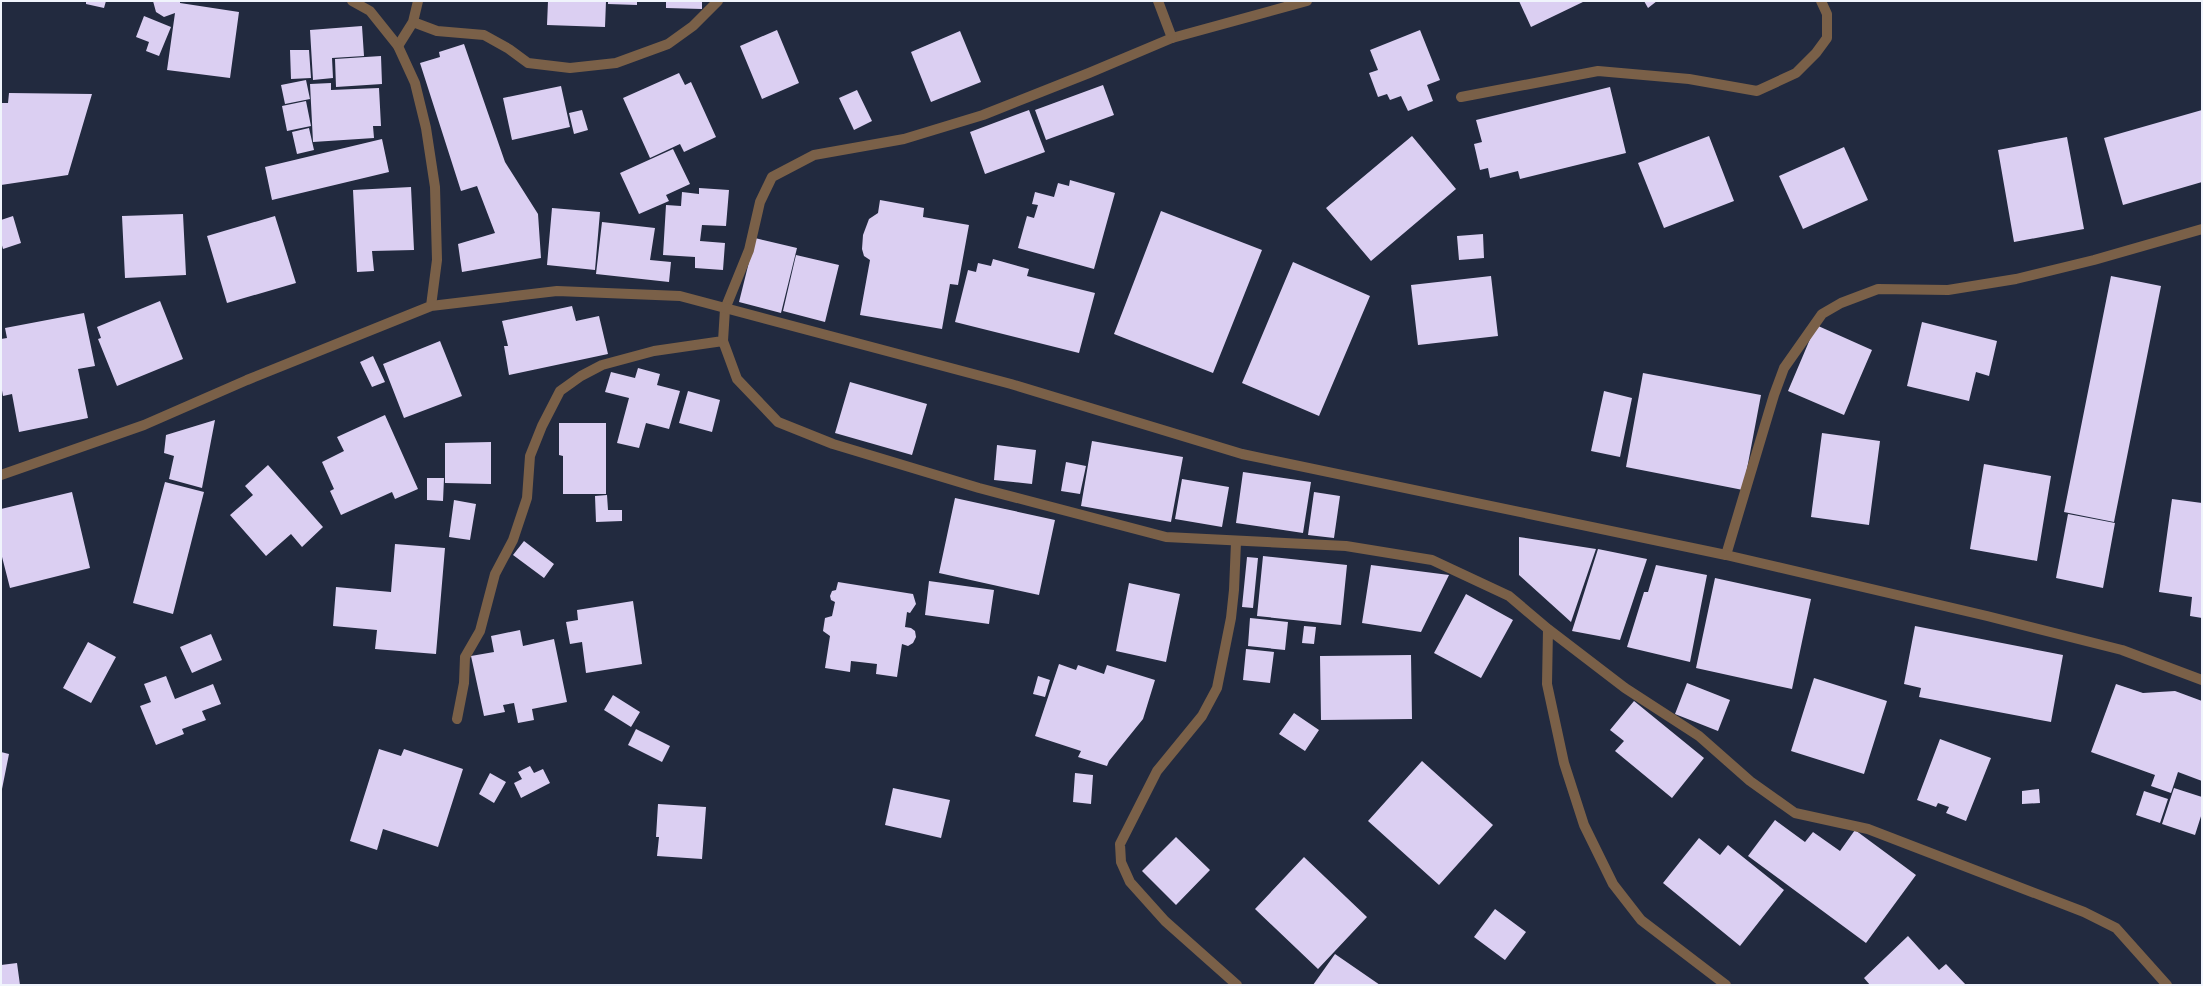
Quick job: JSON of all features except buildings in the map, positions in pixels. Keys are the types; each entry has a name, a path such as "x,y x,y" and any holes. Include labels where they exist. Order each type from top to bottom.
{"street":[{"path":"352,1 370,11 398,46 415,83 426,128 435,187 437,260 431,306"},
{"path":"398,46 413,22 418,1"},
{"path":"413,22 437,31 484,36 509,49 528,63 570,68 616,63 668,44 693,26 718,1"},
{"path":"1158,1 1172,38"},
{"path":"1307,1 1172,38 1089,74 983,114 904,139 814,155 772,177 760,202 749,250 725,309 723,341 737,379 778,422 833,444 979,488 1166,537 1236,542 1346,546 1432,560 1509,596 1548,629 1626,688 1699,736 1750,781 1795,813 1868,829 2084,912 2116,928 2167,985"},
{"path":"1461,98 1598,71 1689,79 1757,91 1796,73 1816,53 1827,38 1827,14 1821,1"},
{"path":"1726,555 1784,368 1822,314 1841,303 1878,289 1948,290 2016,279 2094,260 2202,230"},
{"path":"1,475 144,425 247,380 431,306 557,291 680,296 1011,384 1242,454 1726,555 2122,650 2202,680"},
{"path":"457,719 464,683 464,657 480,631 495,574 513,540 526,498 530,456 542,426 560,391 581,376 602,365 654,351 723,341"},
{"path":"1236,542 1231,618 1217,688 1202,716 1157,771 1120,844 1121,862 1130,882 1165,921 1237,985"},
{"path":"1548,629 1547,684 1564,763 1584,825 1613,884 1641,920 1726,985"}]}
